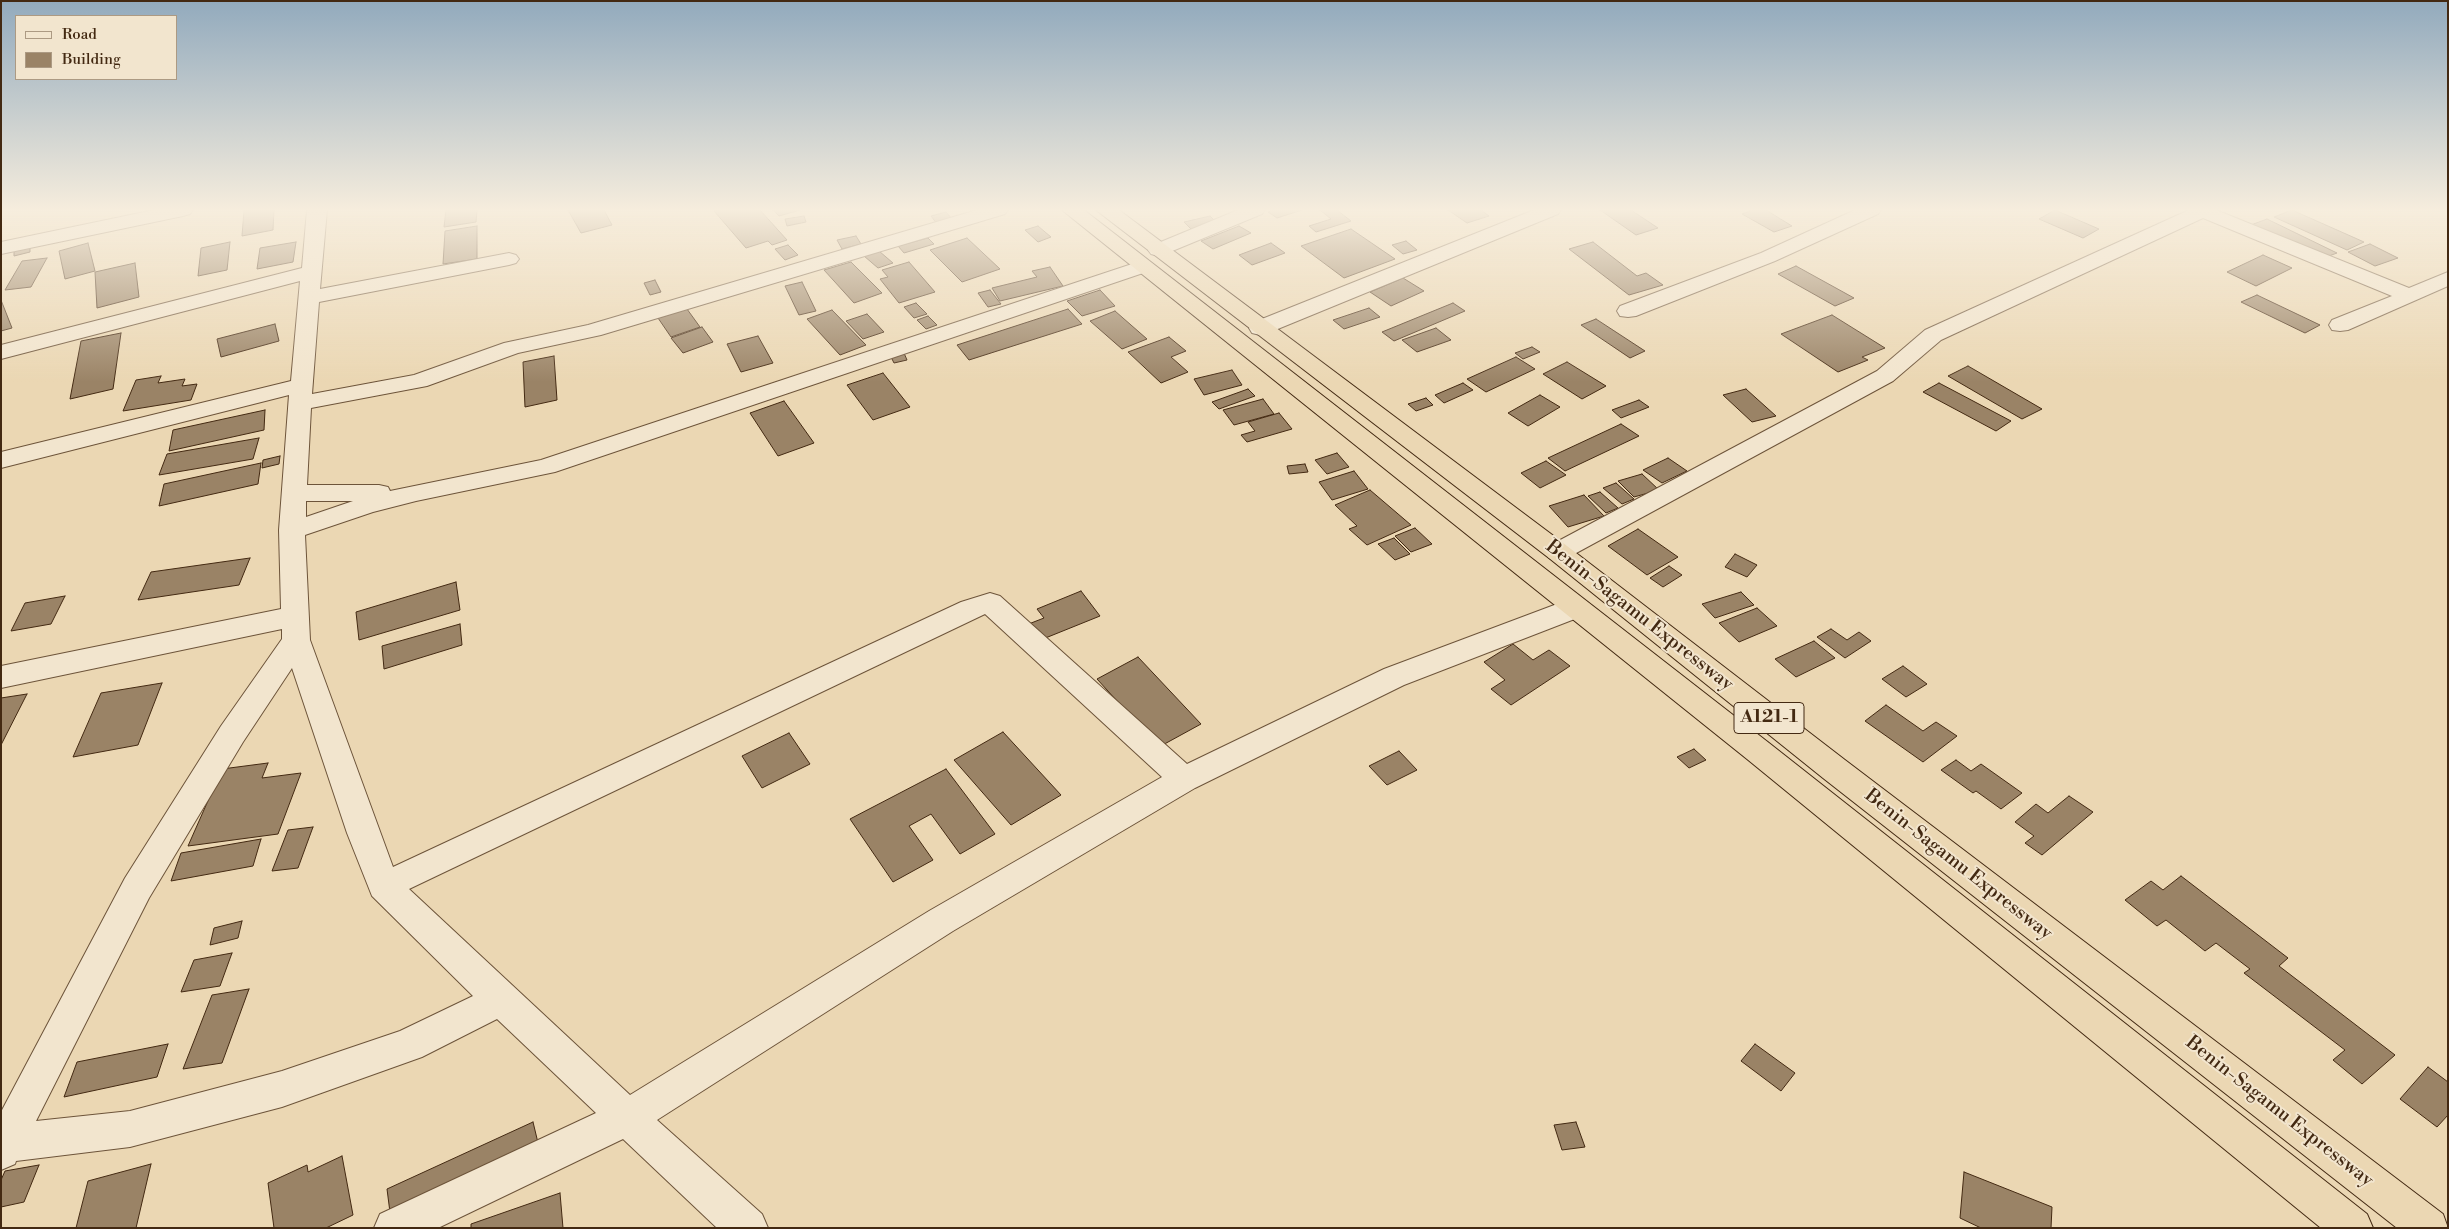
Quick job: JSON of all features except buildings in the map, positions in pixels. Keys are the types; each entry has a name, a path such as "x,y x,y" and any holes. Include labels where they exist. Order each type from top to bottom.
{"highway":[{"name":"A121-1","path":"1161,267 1575,608 2353,1228"},
{"name":"Benin-Sagamu Expressway","path":"1165,267 1260,328 1558,552 1834,769 2429,1228"}],"street":[{"path":"311,267 292,530 295,628 363,833 384,886 501,1000 628,1118 732,1223"},
{"path":"1,352 309,285 445,267"},
{"path":"1,460 301,394 419,381 512,348 593,330 804,267"},
{"path":"292,530 365,506 416,493 546,467 600,451 680,421 950,333 1125,267"},
{"path":"1260,328 1410,267"},
{"path":"1628,311 1741,267"},
{"path":"1558,552 1886,376 1933,335 2078,267"},
{"path":"2340,267 2410,296"},
{"path":"2340,325 2448,278"},
{"path":"294,493 416,493"},
{"path":"384,886 971,609 990,603 1184,779"},
{"path":"394,1228 628,1118 941,921 1184,779 1394,677 1575,608"},
{"path":"1,676 295,628"},
{"path":"2,1146 137,888 295,628"},
{"path":"2,1146 130,1129 282,1089 409,1045 501,1000"}]}
